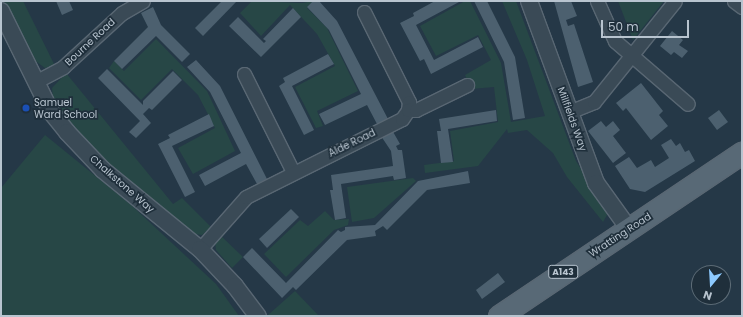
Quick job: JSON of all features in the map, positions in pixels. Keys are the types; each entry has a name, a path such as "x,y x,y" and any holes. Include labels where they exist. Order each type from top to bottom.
{"main road":[{"name":"Wratting Road","path":"498,316 742,153"}],"street":[{"name":"Bourne Road","path":"36,81 63,67 122,13 143,1"},
{"name":"Millfields Way","path":"529,1 596,183 629,229"},
{"path":"597,1 615,41 688,104"},
{"path":"569,112 594,102 675,1"},
{"path":"734,1 742,7"},
{"name":"Chalkstone Way","path":"1,11 51,112 89,156 200,249 236,286 258,316"},
{"path":"364,12 409,102 408,110"},
{"path":"244,74 293,172"},
{"name":"Alde Road","path":"200,249 246,197 293,172 402,119 408,110 416,110 467,85"}],"green space":[{"path":"4,1 23,1 55,66 45,68 34,60"},
{"path":"252,1 302,3 313,1 307,8 327,28 358,91 317,111 323,126 316,128 295,87 335,66 317,34 290,5 261,36 240,13"},
{"path":"465,1 470,1 501,63 511,122 545,116 527,60 502,1 516,1 576,161 606,210 607,215 603,222 567,177 553,153 527,130 508,133 507,129 478,166 425,173 424,165 454,161 450,131 498,122 494,87 471,89 465,75 491,60 478,35 436,56 420,26"},
{"path":"618,1 664,1 633,40"},
{"path":"156,39 207,91 235,151 193,174 178,148 215,128 198,95 172,69 141,100 109,68 114,61 124,71"},
{"path":"66,73 173,204 182,198 211,227 202,235 188,233 88,147 64,118 53,99 52,88"},
{"path":"45,135 130,204 216,284 239,316 1,316 1,188"},
{"path":"413,178 416,181 374,218 352,222 347,187"},
{"path":"325,211 334,220 349,219 348,225 334,230 286,277 264,254 300,220 308,226"},
{"path":"219,234 243,257 232,268 216,250 215,241"},
{"path":"295,291 319,316 268,316 268,315"}],"building":[{"path":"56,1 69,1 73,10 62,15"},
{"path":"222,1 237,1 203,36 195,28"},
{"path":"313,1 319,1 337,21 388,119 377,124 367,105 325,125 319,114 361,94 329,30 307,7"},
{"path":"435,1 459,2 416,25 434,60 478,37 483,47 431,74 424,59 420,61 400,23 414,16 413,13"},
{"path":"474,1 487,1 515,57 525,118 513,120 504,62"},
{"path":"554,1 571,1 577,16 566,20 568,26 574,24 593,82 578,87"},
{"path":"153,7 161,25 190,54 182,62 156,36 122,69 114,61 148,27 141,13"},
{"path":"293,8 301,17 261,57 229,26 238,17 264,43 266,41 263,39"},
{"path":"672,31 683,40 679,45 688,51 682,58 674,52 671,55 660,46"},
{"path":"328,54 334,64 292,86 314,130 304,135 279,86 285,82 283,78"},
{"path":"196,60 220,86 267,179 257,184 246,164 205,186 199,175 241,153 210,92 187,67"},
{"path":"107,69 143,105 143,101 173,71 182,80 152,110 149,108 143,114 151,123 136,138 129,132 140,121 98,78"},
{"path":"641,83 663,111 659,115 668,126 651,140 626,108 623,111 616,103"},
{"path":"496,110 497,121 448,129 453,162 441,163 437,131 441,131 439,119"},
{"path":"719,110 728,122 717,130 708,118"},
{"path":"209,114 214,126 172,146 195,192 185,197 158,144 170,138 168,135"},
{"path":"601,121 606,127 613,121 620,130 613,136 626,153 613,163 588,131"},
{"path":"392,130 400,144 396,146 398,150 402,150 406,178 394,180 393,176 341,184 346,218 335,220 330,190 333,190 331,175 393,166 391,151 381,136"},
{"path":"671,139 676,146 680,143 685,152 689,150 695,161 645,192 630,189 615,166 629,157 637,168 651,160 655,167 669,158 661,145"},
{"path":"468,171 470,183 427,190 387,230 383,226 375,231 376,236 347,240 296,290 293,287 282,298 243,257 252,248 286,283 338,230 341,232 345,230 345,227 375,225 418,181"},
{"path":"291,209 299,217 267,248 259,239"},
{"path":"498,273 505,282 482,299 476,290"}],"place":[{"name":"Samuel Ward School","path":"26,108"}]}
